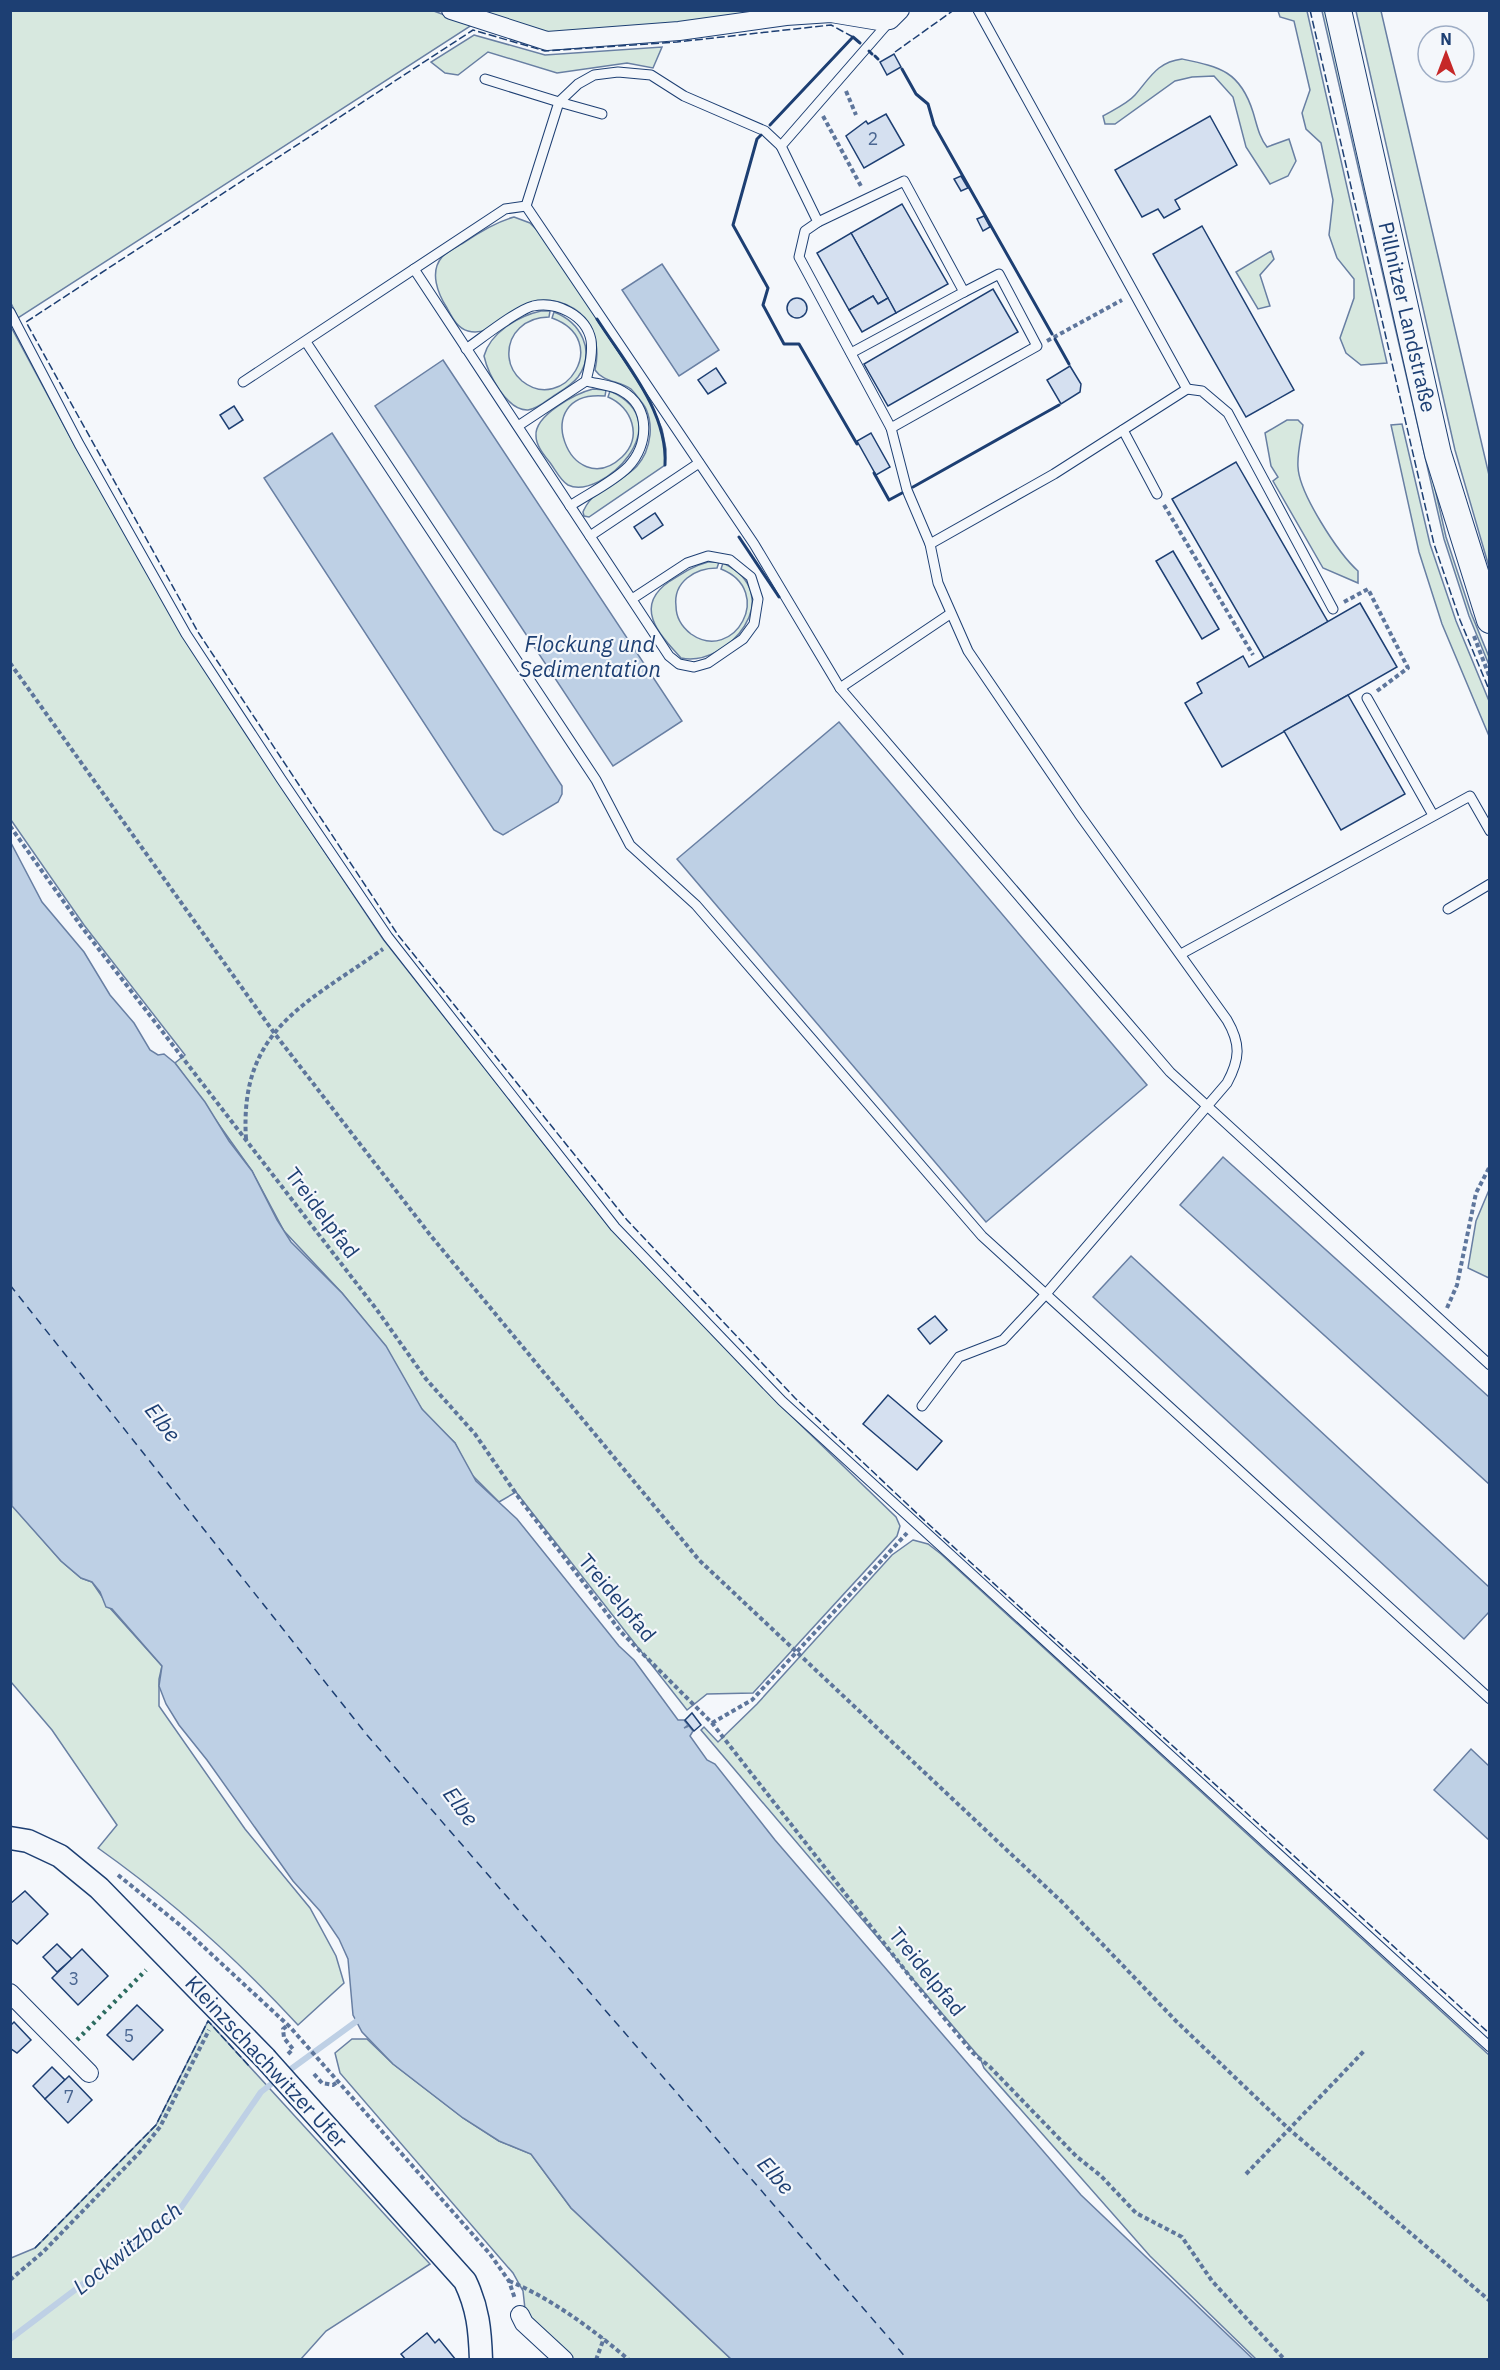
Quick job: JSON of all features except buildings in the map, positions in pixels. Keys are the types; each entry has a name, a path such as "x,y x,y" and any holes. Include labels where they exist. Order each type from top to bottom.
{"main road":[{"name":"Pillnitzer Landstraße","path":"1338,10 1438,454 1490,620"}],"street":[{"path":"451,10 547,41 679,31 786,16 831,13 879,21 895,15"},
{"name":"Kleinzschachwitzer Ufer","path":"10,1838 45,1847 99,1888 226,2016 453,2266 475,2301 480,2326 481,2360"},
{"path":"10,1993 89,2073"},
{"path":"520,2315 524,2323 564,2360"}],"lane":[{"path":"978,10 1187,389"},
{"path":"782,146 895,15"},
{"path":"526,206 559,102 578,84 594,75 618,72 651,75 684,96 765,131 782,146 818,222"},
{"path":"485,79 602,114"},
{"path":"922,1406 959,1357 1003,1340 1045,1296 1227,1083 1237,1065 1238,1041 1227,1020 1079,814 975,661 950,614 938,583 930,544 907,490 891,428 799,257 805,231 818,222 904,181 964,292"},
{"path":"243,382 505,209 526,206"},
{"path":"526,206 754,544 840,688 1170,1072 1490,1365"},
{"path":"414,269 669,656 679,664 694,667 708,663 743,639 754,624 758,599 751,577 730,560 708,556 687,563 632,599"},
{"path":"851,353 999,274 1037,346 891,428"},
{"path":"466,349 531,307 547,305 568,310 585,325 591,339 591,359 586,381 518,426"},
{"path":"10,312 79,444 186,634 392,943 615,1227 782,1401 1490,2047"},
{"path":"306,342 596,780 630,845 696,905 982,1236 1045,1296 1490,1700"},
{"path":"570,506 627,468 643,447 644,423 635,402 622,390 586,381"},
{"path":"930,544 1054,474 1187,389 1202,391 1228,412 1333,609"},
{"path":"1123,430 1157,494"},
{"path":"590,536 699,463"},
{"path":"840,688 950,614"},
{"path":"1367,698 1433,815"},
{"path":"1181,954 1470,796 1490,831"},
{"path":"1448,909 1490,884"}],"path":[{"path":"844,88 856,114"},
{"path":"817,105 868,199"},
{"path":"1037,346 1136,293"},
{"path":"1157,494 1253,656"},
{"path":"1333,609 1368,589 1408,668 1367,698"},
{"path":"10,663 275,1034 431,1236 699,1560 1063,1904 1176,2021 1290,2130 1490,2301"},
{"name":"Treidelpfad","path":"10,826 81,926 377,1310 426,1379 475,1434 519,1498 621,1632 712,1723 915,1983 973,2053 1136,2213 1182,2238 1212,2281 1285,2360"},
{"path":"246,1139 245,1118 250,1082 259,1054 306,1000 321,993 392,943"},
{"path":"1439,1319 1452,1302 1476,1194 1490,1166"},
{"path":"712,1723 752,1700 916,1524"},
{"path":"115,1873 180,1925 289,2026 472,2234 509,2281 520,2315"},
{"path":"10,2280 43,2252 140,2152 160,2127 209,2030 226,2016"},
{"path":"289,2026 283,2029 284,2038 293,2049"},
{"path":"1245,2174 1365,2050"},
{"path":"314,2074 322,2083 333,2085 337,2079"},
{"path":"509,2281 530,2289 604,2338 629,2360"},
{"path":"596,2360 604,2338"}],"shaded area":[{"path":"431,10 472,25 18,318 10,301 10,11"},
{"path":"475,11 783,11 677,25 547,33"},
{"path":"1278,11 1307,11 1387,363 1361,365 1346,353 1340,338 1354,298 1354,279 1337,258 1329,235 1333,200 1321,143 1306,129 1302,113 1310,90 1294,21 1280,17"},
{"path":"1322,11 1326,11 1446,537 1471,613 1489,657 1489,665 1469,616 1444,539"},
{"path":"1356,11 1381,11 1489,475 1489,567 1455,450"},
{"path":"474,35 545,55 662,47 653,68 627,63 557,73 488,52 458,75 445,73 431,62"},
{"path":"1182,59 1218,68 1235,79 1248,98 1260,135 1267,147 1289,139 1296,161 1288,176 1270,184 1246,147 1233,97 1214,76 1192,77 1175,81 1115,124 1105,124 1103,116 1132,98 1160,67"},
{"path":"514,217 530,223 544,237 649,399 662,429 666,449 665,465 589,517 584,516 583,512 590,500 630,472 646,451 650,427 645,407 631,389 602,377 595,370 597,350 594,337 585,318 573,308 559,302 545,300 520,308 489,329 479,332 468,331 458,325 453,318 436,283 436,269 444,255 489,227"},
{"path":"1271,251 1274,259 1260,275 1270,306 1258,309 1236,272"},
{"path":"541,311 550,311 549,317 526,323 511,341 509,357 519,379 538,389 553,389 566,382 576,370 580,357 579,342 570,328 552,318 554,312 578,330 586,348 586,357 578,377 569,386 535,408 520,409 513,405 500,390 484,356 492,340 506,327 514,321"},
{"path":"10,325 76,448 278,782 383,939 611,1229 778,1403 896,1517 900,1526 897,1536 753,1693 707,1694 687,1710 516,1492 499,1502 470,1473 455,1443 425,1414 398,1373 385,1346 342,1293 284,1231 252,1171 175,1063 185,1055 84,925 11,820"},
{"path":"593,389 606,390 605,396 581,399 567,409 562,425 565,442 573,457 587,467 603,468 622,457 628,449 632,441 632,423 623,408 608,397 610,391 630,405 638,421 637,439 628,456 615,471 599,482 582,487 568,485 539,447 536,440 537,428 542,420 558,406"},
{"path":"1287,420 1298,420 1303,425 1298,457 1300,478 1321,522 1340,551 1358,571 1358,583 1323,568 1273,481 1278,477 1271,466 1265,433"},
{"path":"1402,424 1430,544 1456,621 1489,701 1489,736 1442,624 1419,552 1391,425"},
{"path":"708,562 719,562 717,568 701,571 687,578 678,590 676,610 685,628 691,634 707,641 722,640 734,632 743,621 747,607 746,593 737,579 721,569 723,563 742,577 751,593 751,610 744,626 732,641 716,652 699,658 681,658 664,639 653,620 651,610 653,600 659,590 670,581"},
{"path":"1489,1190 1489,1278 1468,1268 1476,1221"},
{"path":"10,1499 13,1506 61,1561 81,1578 92,1582 109,1607 162,1666 159,1679 159,1706 245,1829 310,1908 336,1956 344,1983 298,2025 202,1931 98,1848 117,1825 52,1730 11,1682"},
{"path":"913,1540 928,1544 941,1554 1489,2055 1489,2359 1256,2359 1150,2256 984,2068 980,2058 701,1730 704,1727 718,1742 757,1704 892,1555"},
{"path":"208,2021 430,2264 326,2331 301,2359 11,2359 11,2258 35,2248 156,2125"},
{"path":"352,2039 367,2039 393,2064 463,2118 499,2141 531,2154 571,2208 731,2359 573,2359 526,2318 523,2291 513,2273 340,2073 335,2053"}],"water":[{"path":"662,264 719,350 679,376 622,290"},
{"name":"Flockung und Sedimentation","path":"443,360 682,721 613,766 375,406"},
{"name":"Flockung und Sedimentation","path":"332,433 562,786 562,794 558,802 503,835 494,830 264,478"},
{"path":"839,722 1147,1085 986,1222 677,859"},
{"name":"Elbe","path":"10,841 42,902 84,952 110,995 134,1023 150,1050 158,1055 164,1054 175,1063 205,1102 229,1141 252,1171 291,1242 342,1293 386,1346 422,1409 455,1443 476,1481 517,1519 619,1646 634,1660 678,1720 684,1720 688,1725 684,1728 689,1726 693,1731 690,1736 707,1760 715,1764 775,1840 1081,2195 1253,2359 731,2359 571,2208 531,2154 499,2141 463,2118 393,2064 362,2032 353,2015 348,1959 339,1939 320,1911 293,1881 207,1760 179,1725 166,1704 159,1686 162,1666 112,1609 106,1607 100,1592 92,1582 81,1578 61,1561 12,1506"},
{"path":"1223,1157 1489,1397 1489,1484 1180,1205"},
{"path":"1131,1256 1489,1587 1489,1612 1464,1639 1093,1297"},
{"path":"1471,1749 1489,1766 1489,1840 1434,1790"}],"waterway":[{"name":"Lockwitzbach","path":"291,2069 361,2018"},
{"name":"Lockwitzbach","path":"10,2339 178,2212 261,2092 270,2085"}],"ferry route":[{"path":"10,1285 367,1735 908,2360"}],"hedge":[{"path":"77,2040 146,1970"}],"fence":[{"path":"895,52 954,10"},
{"path":"1310,10 1434,544 1460,620 1490,692"},
{"path":"853,37 831,25 677,42 545,51 473,30 26,322 198,632 398,935 627,1220 795,1398 925,1521 1490,2034"},
{"path":"35,2248 156,2125 208,2021 249,2066"}],"wall":[{"path":"770,125 853,37 860,43"},
{"path":"869,51 872,54"},
{"path":"875,56 878,59"},
{"path":"902,69 916,94 928,104 934,125 1052,334"},
{"path":"761,135 757,139 733,225 768,288 763,305 784,344 799,344 857,444"},
{"path":"597,319 632,370 652,407 660,426 665,465"},
{"path":"1055,339 1069,364"},
{"path":"913,487 1059,405"},
{"path":"874,473 889,500 902,493"},
{"path":"739,537 779,597"}]}
